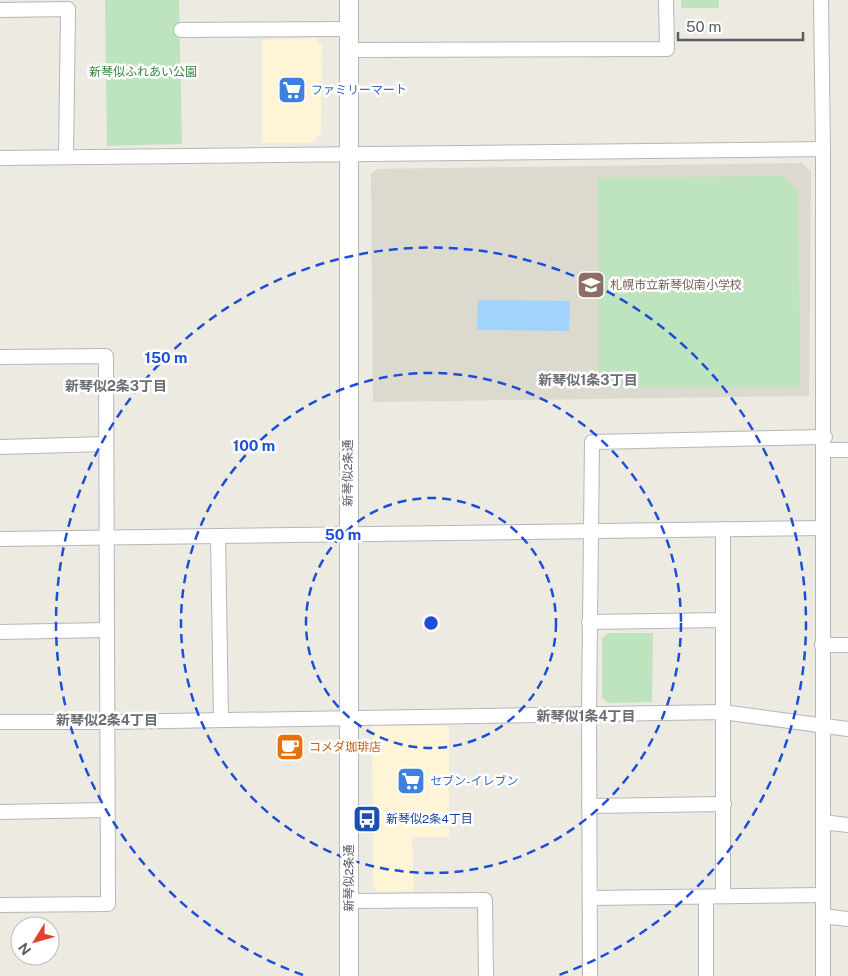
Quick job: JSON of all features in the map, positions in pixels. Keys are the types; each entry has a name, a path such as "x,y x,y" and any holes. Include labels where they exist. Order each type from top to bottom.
{"street":[{"name":"新琴似2条通","path":"349,0 349,976"},
{"path":"349,50 667,49 666,0"},
{"path":"821,0 824,148 824,443 822,528 824,976"},
{"path":"0,10 68,8 66,157"},
{"path":"181,30 348,28"},
{"path":"0,158 824,148"},
{"path":"0,357 106,356 108,722 108,904 0,905"},
{"path":"590,976 589,622 592,442 824,443 848,450"},
{"path":"0,447 106,444"},
{"path":"0,539 822,528"},
{"path":"723,529 723,896"},
{"path":"218,536 220,720"},
{"path":"589,622 722,620"},
{"path":"0,632 107,630"},
{"path":"822,646 848,645"},
{"path":"0,722 722,712 848,729"},
{"path":"589,806 724,804"},
{"path":"0,812 107,810"},
{"path":"823,822 848,825"},
{"path":"590,898 823,895"},
{"path":"706,896 706,976"},
{"path":"349,901 486,900 486,976"},
{"path":"823,916 848,919"}],"shaded area":[{"name":"ファミリーマート","path":"315,38 322,46 321,134 311,143 262,143 262,40"},
{"name":"札幌市立新琴似南小学校","path":"802,163 811,172 809,396 373,402 371,174 377,169"},
{"name":"セブン-イレブン","path":"372,726 449,726 449,837 412,837 414,891 378,892 373,885"}],"green space":[{"name":"新琴似ふれあい公園","path":"105,0 179,0 182,144 107,146"},
{"path":"681,0 719,0 719,8 681,8"},
{"path":"783,176 798,191 800,388 599,387 598,178"},
{"path":"608,633 653,633 652,702 608,703 602,698 602,638"}],"water":[{"path":"478,300 570,301 569,331 477,330"}],"place":[{"name":"ファミリーマート","path":"292,90"},
{"name":"札幌市立新琴似南小学校","path":"591,285"},
{"name":"コメダ珈琲店","path":"290,747"},
{"name":"セブン-イレブン","path":"411,781"},
{"name":"新琴似2条4丁目","path":"367,819"}],"district":[{"name":"新琴似1条3丁目","path":"588,380"},
{"name":"新琴似2条3丁目","path":"116,386"},
{"name":"新琴似1条4丁目","path":"586,716"},
{"name":"新琴似2条4丁目","path":"107,720"}]}
